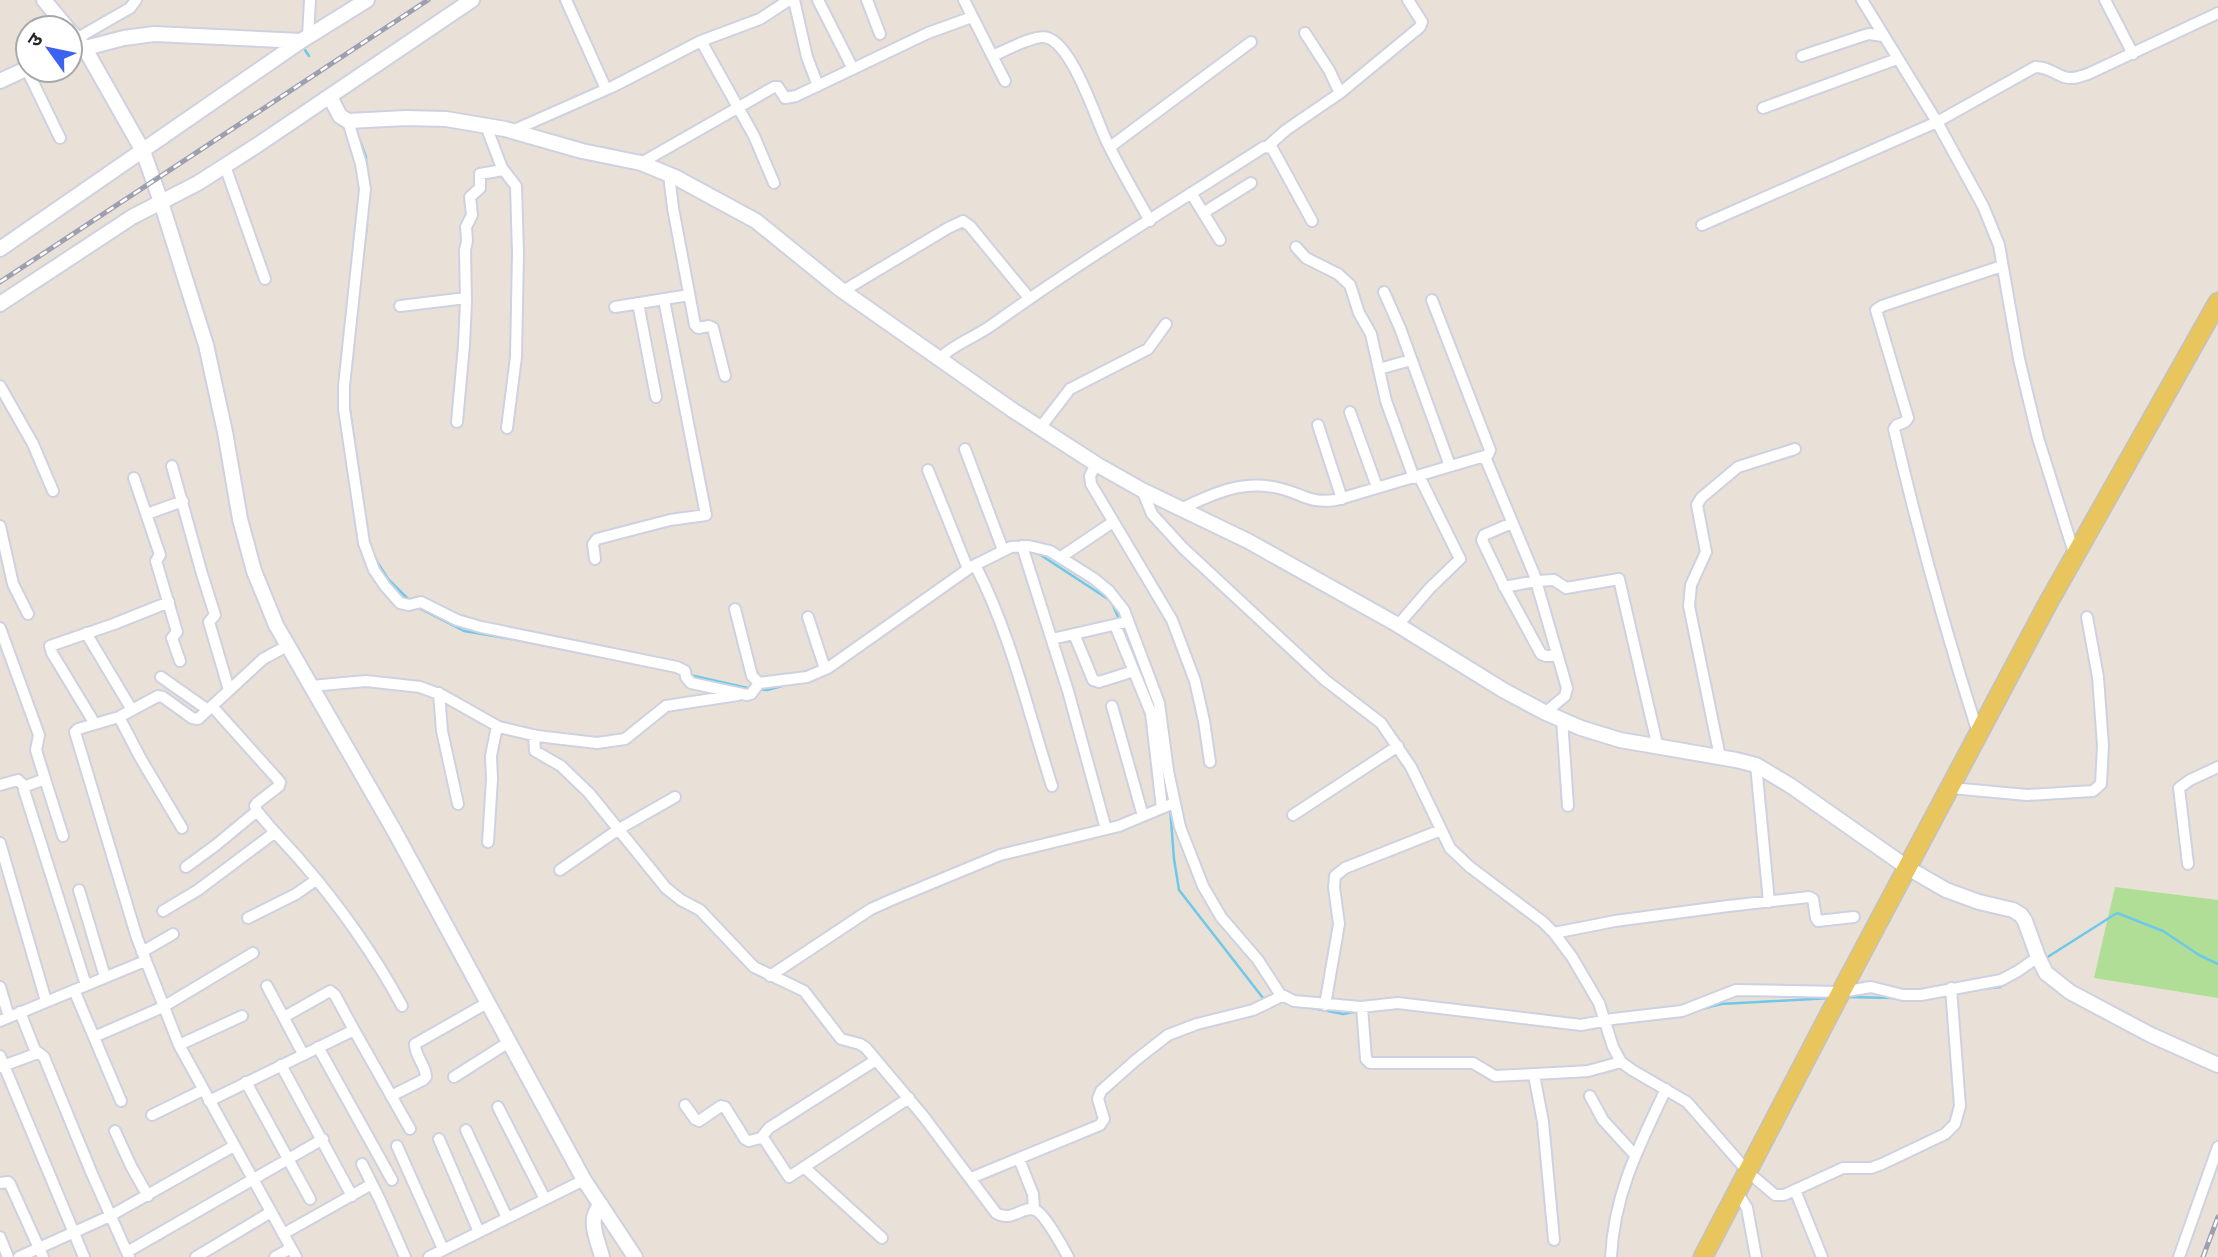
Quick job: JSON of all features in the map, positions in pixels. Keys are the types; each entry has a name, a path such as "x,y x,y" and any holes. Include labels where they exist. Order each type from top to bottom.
{"main road":[{"path":"1703,1257 1838,997 2075,556 2216,313"}],"street":[{"path":"84,34 130,8 136,0"},
{"path":"304,39 310,0"},
{"path":"0,249 304,39 367,0"},
{"path":"0,304 132,217 225,166 472,0"},
{"path":"566,0 606,89"},
{"path":"512,131 606,89 701,41 760,19 789,0"},
{"path":"794,0 807,57 818,86"},
{"path":"818,0 853,69"},
{"path":"867,0 880,34"},
{"path":"964,0 1005,81"},
{"path":"939,359 953,346 987,329 1029,298 1268,146 1286,130 1340,93 1420,27 1422,22 1408,0"},
{"path":"1862,0 1937,122 1983,205 1999,245 2019,359 2038,438 2075,556"},
{"path":"2105,0 2133,54"},
{"path":"1702,225 1937,122 2035,67 2044,67 2072,79 2133,54 2218,13"},
{"path":"641,163 775,86 786,98 818,86 928,33 972,17"},
{"path":"1305,33 1340,93"},
{"path":"84,40 154,34 304,39"},
{"path":"1802,56 1869,34 1883,36"},
{"path":"993,56 1041,37 1051,39 1073,65 1110,147 1150,221"},
{"path":"701,41 754,136 774,183"},
{"path":"1110,147 1251,42"},
{"path":"84,56 143,151 161,202 206,345 240,519 254,571 276,625 395,832 584,1180 635,1257"},
{"path":"1763,108 1897,59"},
{"path":"35,84 60,138"},
{"path":"330,97 340,116 348,121 446,119 512,131 582,151 641,163 669,175 756,221 843,291 1096,464 1142,490 1248,541 1398,625 1503,690 1546,712 1594,732 1658,748 1756,765 1791,786 1908,868 1946,890 2013,910 2021,915 2046,973 2070,992 2141,1030 2218,1065"},
{"path":"348,121 361,164 365,189 344,386 344,409 362,535 374,570 403,604 415,603 469,624 677,667 686,674 689,681 698,685 752,688"},
{"path":"486,126 503,170 516,186 518,253 515,368 507,428"},
{"path":"1268,146 1272,148 1312,220"},
{"path":"225,166 265,279"},
{"path":"457,422 463,375 465,248 466,223 472,215 470,197 480,188 480,174 503,170"},
{"path":"669,175 696,327 713,328 725,376"},
{"path":"1203,213 1251,183"},
{"path":"1191,193 1220,240"},
{"path":"843,291 963,221 1029,298"},
{"path":"1296,247 1306,258 1338,274 1350,285 1359,313 1371,334 1390,413 1417,477 1460,559 1398,625"},
{"path":"1979,734 1917,527 1894,429 1908,418 1876,313 1882,306 2002,266"},
{"path":"1384,292 1450,466"},
{"path":"615,307 689,295"},
{"path":"400,306 466,298"},
{"path":"595,559 593,544 597,539 670,520 706,515 664,300"},
{"path":"1183,508 1239,486 1276,487 1315,501 1342,499 1485,457 1490,453 1432,300"},
{"path":"638,303 656,397"},
{"path":"1040,428 1070,389 1144,351 1154,343 1166,324"},
{"path":"1379,369 1411,360"},
{"path":"0,386 33,444 53,491"},
{"path":"1350,412 1377,488"},
{"path":"1318,425 1342,499"},
{"path":"965,449 1003,550"},
{"path":"1720,757 1689,606 1691,585 1706,552 1697,505 1701,498 1738,467 1795,449"},
{"path":"1485,457 1535,581 1567,688 1566,693 1546,712"},
{"path":"1096,464 1090,481 1172,620 1195,681 1210,762"},
{"path":"172,466 215,616 209,622 229,690"},
{"path":"928,470 974,569 991,599 1052,786"},
{"path":"134,478 160,555 156,561 177,632 172,638 180,661"},
{"path":"1142,490 1152,514 1183,548 1325,680 1381,723 1398,746 1423,790 1450,848 1460,859 1543,922 1572,957 1599,1003 1621,1062 1683,1099 1748,1172 1775,1195 1784,1195 1843,1168 1871,1168 1882,1164 1945,1135 1951,1129 1959,1113 1960,1095 1952,992"},
{"path":"147,514 183,501"},
{"path":"1061,557 1113,522"},
{"path":"1512,523 1482,538 1504,587 1541,654 1558,656"},
{"path":"0,526 13,584 28,614"},
{"path":"1023,548 1106,829"},
{"path":"311,686 366,681 420,687 439,694 497,726 534,735 597,743 619,741 633,734 666,706 725,698 752,688 807,677 825,669 1003,550 1046,550 1061,557 1109,591 1119,603 1121,623 1134,671 1151,713 1169,805 1213,905 1258,960 1277,999"},
{"path":"1504,587 1556,580 1566,589 1619,579 1658,748"},
{"path":"95,724 49,647 51,644 114,624 169,602"},
{"path":"735,609 752,676 752,688"},
{"path":"808,617 825,669"},
{"path":"1951,788 2027,795 2093,791 2101,784 2103,747 2098,677 2087,617"},
{"path":"1052,639 1121,623"},
{"path":"1121,623 1159,703 1169,805"},
{"path":"0,629 39,735 36,750 63,836"},
{"path":"86,633 132,710"},
{"path":"1074,634 1093,680 1099,682 1134,671"},
{"path":"275,1257 293,1252 179,1045 144,956 75,735 78,729 119,717 160,696 192,718 198,719 263,659 288,646"},
{"path":"161,677 210,708 280,782 279,786 257,803 257,811 316,880 382,971 402,1006"},
{"path":"439,694 442,731 458,804"},
{"path":"1112,706 1143,817"},
{"path":"119,717 182,828"},
{"path":"1562,719 1568,806"},
{"path":"488,842 491,756 497,726"},
{"path":"534,735 534,751 570,774 666,888 700,910 750,963 770,976 804,991 841,1039 864,1046 909,1098 1000,1216 1008,1217 1031,1209 1039,1212 1068,1257"},
{"path":"1293,815 1398,746"},
{"path":"1756,765 1769,902"},
{"path":"2188,864 2179,788 2218,767"},
{"path":"25,787 45,779"},
{"path":"0,783 18,780 25,787 56,895 86,985"},
{"path":"560,870 619,829 675,797"},
{"path":"770,976 871,909 891,900 1000,855 1106,829 1169,805"},
{"path":"186,867 257,811"},
{"path":"1325,1005 1339,923 1335,876 1345,868 1441,830"},
{"path":"163,911 198,890 274,833"},
{"path":"0,843 47,1002"},
{"path":"248,918 296,894 316,880"},
{"path":"79,890 105,977"},
{"path":"1554,933 1615,921 1811,897 1817,921 1854,916"},
{"path":"10,1017 105,977 144,956 173,934"},
{"path":"94,1037 163,1007 253,953"},
{"path":"971,1178 1101,1125 1104,1119 1098,1099 1101,1091 1168,1035 1197,1024 1253,1010 1277,999 1363,1011 1398,1003 1578,1025 1682,1011 1736,990 1838,997 1873,987 1912,996 1952,992 2001,980 2038,957"},
{"path":"267,986 303,1054"},
{"path":"0,987 10,1017 44,1057 128,1254 323,1139"},
{"path":"74,990 121,1101"},
{"path":"284,1017 330,991 335,995 410,1129"},
{"path":"391,1096 426,1077 415,1044 487,1003"},
{"path":"1363,1011 1366,1059 1370,1063 1473,1063 1495,1076 1588,1070 1621,1062"},
{"path":"179,1045 242,1016"},
{"path":"152,1115 246,1082 354,1030"},
{"path":"454,1077 509,1042"},
{"path":"318,1047 392,1180"},
{"path":"38,1053 1,1063 84,1257"},
{"path":"685,1105 699,1121 723,1106 747,1141 761,1138 769,1128 876,1060"},
{"path":"282,1065 352,1196"},
{"path":"1534,1075 1543,1122 1553,1240"},
{"path":"246,1082 310,1199"},
{"path":"1611,1257 1618,1203 1634,1155 1666,1089"},
{"path":"1590,1096 1604,1120 1634,1155"},
{"path":"761,1138 787,1176 791,1177 909,1098"},
{"path":"498,1107 545,1199"},
{"path":"466,1130 507,1218"},
{"path":"116,1131 148,1196"},
{"path":"439,1139 479,1232"},
{"path":"19,1257 41,1253 234,1146"},
{"path":"397,1146 443,1250"},
{"path":"2179,1257 2218,1147"},
{"path":"1019,1159 1033,1194 1034,1209"},
{"path":"362,1164 405,1257"},
{"path":"805,1168 882,1238"},
{"path":"429,1257 584,1180"},
{"path":"0,1183 10,1184 41,1253"},
{"path":"283,1234 372,1184"},
{"path":"1796,1190 1822,1257"},
{"path":"1737,1192 1747,1208 1756,1257"},
{"path":"601,1205 595,1210 593,1220 602,1257"},
{"path":"196,1257 271,1212"},
{"path":"0,1237 8,1257"}],"green space":[{"path":"2115,887 2218,900 2218,998 2094,978"}],"waterway":[{"path":"305,50 309,56"},
{"path":"360,141 366,165"},
{"path":"359,291 367,224"},
{"path":"349,405 365,516"},
{"path":"1036,552 1111,601 1119,619"},
{"path":"376,560 388,579 409,600"},
{"path":"959,582 974,572"},
{"path":"417,607 464,631 512,639"},
{"path":"1121,625 1154,707"},
{"path":"519,640 622,661"},
{"path":"690,675 752,689"},
{"path":"759,689 767,690 790,684"},
{"path":"1170,807 1179,890 1266,999"},
{"path":"2046,958 2117,913 2163,931 2218,964"},
{"path":"1981,989 2004,984"},
{"path":"1848,997 1894,998"},
{"path":"1702,1009 1721,1004 1831,998"},
{"path":"1307,1007 1343,1014 1359,1011"}],"railway":[{"path":"0,282 428,0"},
{"path":"2203,1257 2218,1217"}]}
